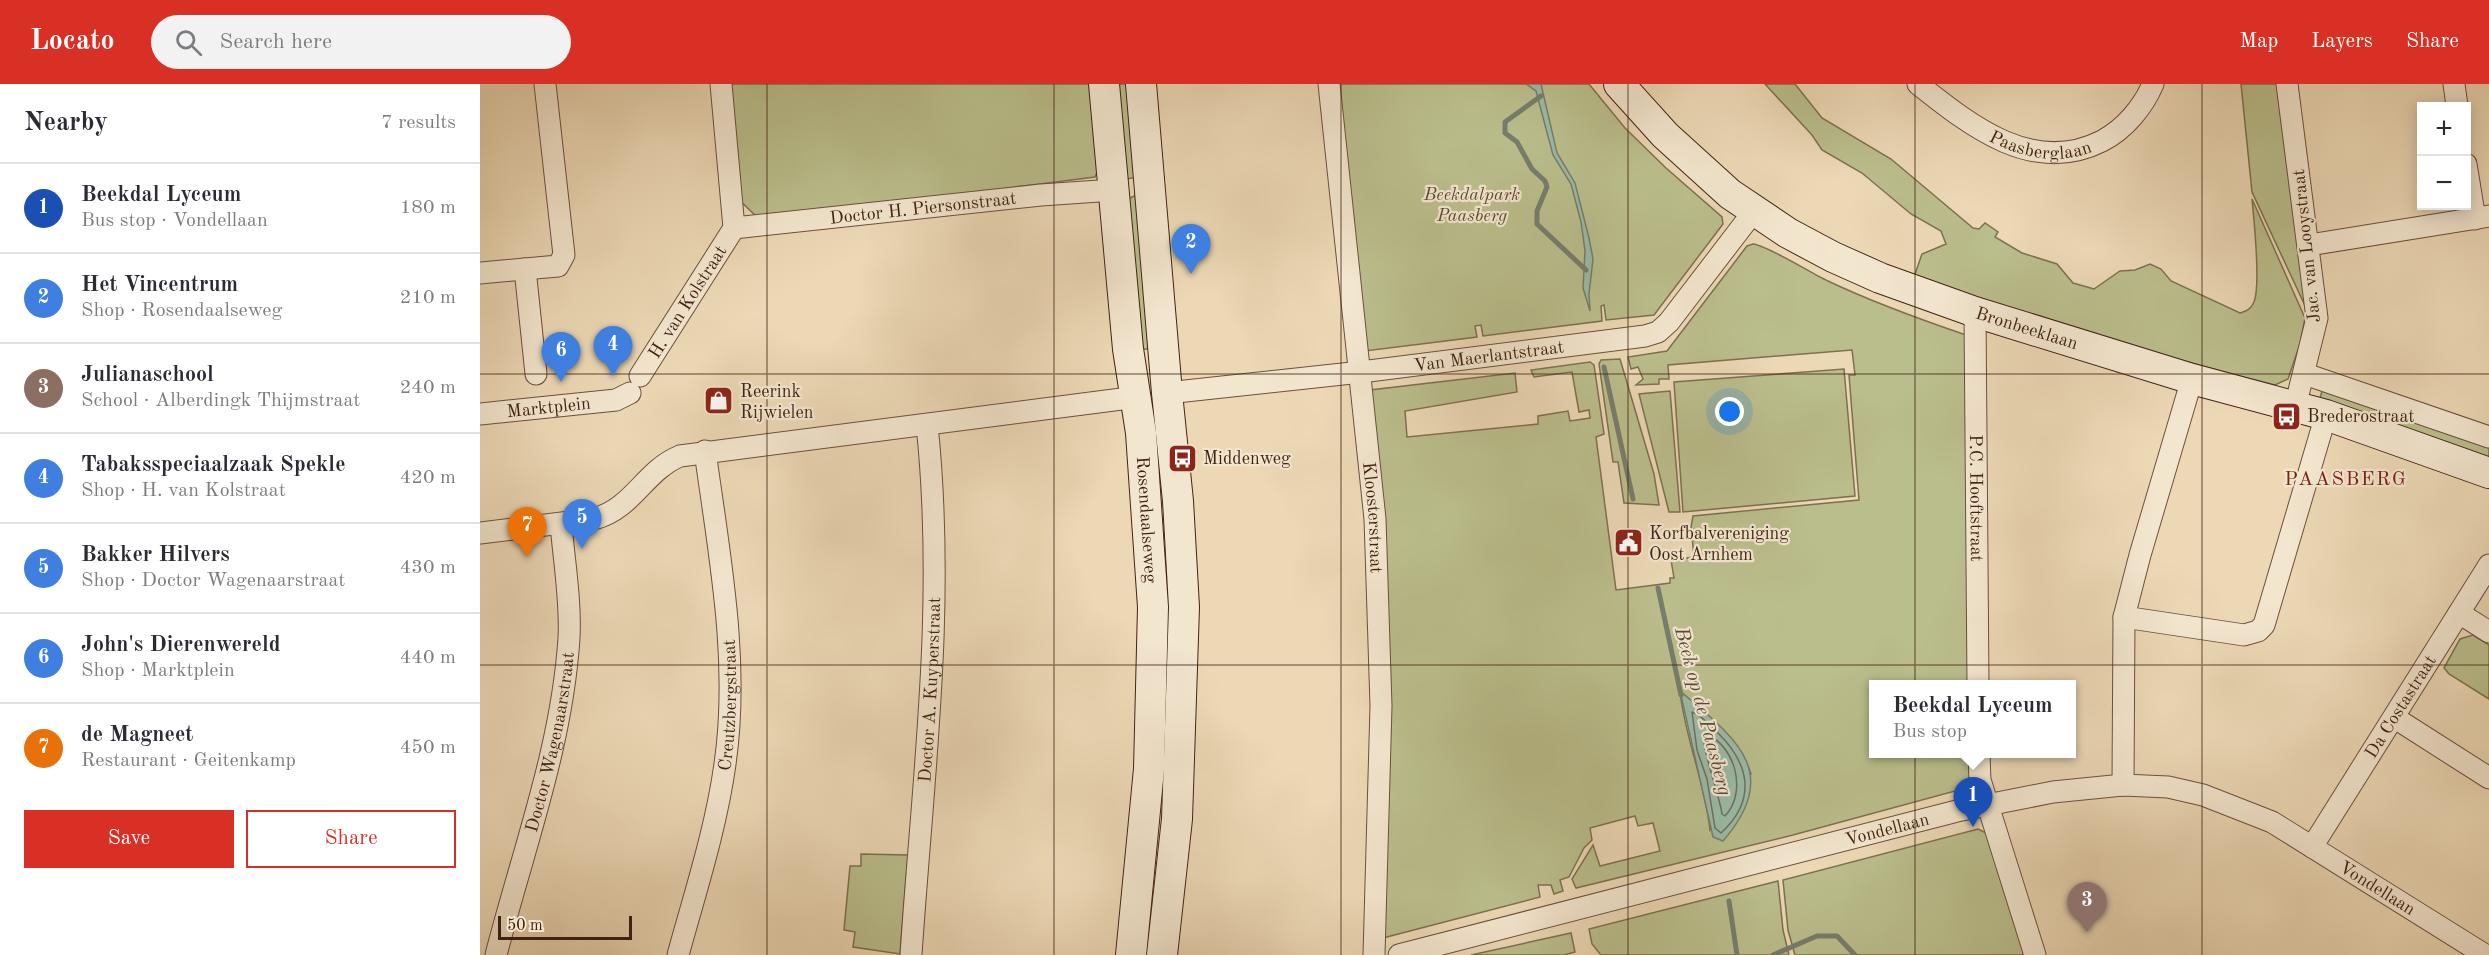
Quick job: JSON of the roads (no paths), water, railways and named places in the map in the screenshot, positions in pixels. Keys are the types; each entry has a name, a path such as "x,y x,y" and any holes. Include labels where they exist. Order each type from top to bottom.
{"street":[{"path":"480,273 558,266 564,255 545,84"},
{"path":"721,84 734,228"},
{"name":"Rosendaalseweg","path":"1104,84 1128,349 1137,397 1151,554 1153,665 1146,816 1131,955"},
{"name":"Rosendaalseweg","path":"1141,84 1178,501 1184,607 1177,819 1162,955"},
{"name":"Kloosterstraat","path":"1329,84 1361,372 1375,519 1380,614 1381,718 1374,955"},
{"name":"Bronbeeklaan","path":"1619,84 1665,135 1730,194 1788,233 1833,257 1880,278 1975,312 2192,379 2326,416 2489,473"},
{"name":"Paasberglaan","path":"1918,84 1982,131 2018,147 2053,154 2092,146 2110,137 2138,110 2153,84"},
{"name":"Jac. van Looystraat","path":"2287,84 2317,318 2295,407"},
{"path":"2454,84 2456,102"},
{"path":"2309,245 2482,217 2471,181"},
{"path":"1114,190 1149,187"},
{"name":"Doctor H. Piersonstraat","path":"734,228 1041,195 1114,190"},
{"name":"Van Maerlantstraat","path":"1167,393 1606,342 1658,332 1669,322 1754,211"},
{"name":"H. van Kolstraat","path":"629,390 734,228"},
{"path":"525,269 536,374"},
{"name":"P.C. Hooftstraat","path":"1975,312 1978,680"},
{"path":"2305,374 2489,437"},
{"path":"2124,785 2124,617 2192,379"},
{"name":"Marktplein","path":"480,414 629,390"},
{"path":"480,533 561,524 611,514 627,502 670,460 705,451 927,425 1167,393"},
{"path":"2124,617 2244,634 2258,631 2268,617 2326,416"},
{"name":"Doctor A. Kuyperstraat","path":"911,955 932,696 936,559 927,425"},
{"name":"Creutzbergstraat","path":"678,955 720,787 729,717 724,591 705,451"},
{"name":"Doctor Wagenaarstraat","path":"496,955 552,754 564,690 569,636 561,524"},
{"name":"Da Costastraat","path":"2312,847 2489,565"},
{"path":"2459,614 2489,632"},
{"path":"2395,718 2489,778"},
{"path":"1979,758 1980,780 2035,955"},
{"name":"Vondellaan","path":"1399,955 1988,804 2053,792 2124,785 2168,788 2203,795 2272,822 2485,955"}],"water":[{"path":"1526,84 1541,84 1557,153 1575,183 1593,259 1589,294 1590,311 1583,288 1585,251 1581,222 1571,184 1553,155 1536,91"},
{"path":"1680,691 1718,724 1745,757 1750,775 1749,795 1741,816 1723,841 1713,837"}],"waterway":[{"name":"Beek op de Paasberg","path":"1541,96 1505,122 1505,133 1517,142 1532,169 1545,181 1547,187 1537,211 1537,224 1586,270"},
{"name":"Beek op de Paasberg","path":"1604,367 1633,499"},
{"name":"Beek op de Paasberg","path":"1658,588 1681,695"},
{"name":"Beek op de Paasberg","path":"1729,901 1737,955"},
{"name":"Beek op de Paasberg","path":"1773,955 1817,936 1837,936 1855,955"}],"place":[{"name":"Het Vincentrum","path":"1191,274"},
{"name":"Tabaksspeciaalzaak Spekle","path":"613,376"},
{"name":"John's Dierenwereld","path":"561,382"},
{"name":"Reerink Rijwielen","path":"719,401"},
{"name":"Brederostraat","path":"2286,416"},
{"name":"Middenweg","path":"1182,458"},
{"name":"Korfbalvereniging Oost Arnhem","path":"1628,543"},
{"name":"Bakker Hilvers","path":"582,549"},
{"name":"de Magneet","path":"527,557"},
{"name":"Beekdal Lyceum","path":"1973,827"},
{"name":"Julianaschool","path":"2087,932"}],"district":[{"name":"PAASBERG","path":"2346,478"}],"park label":[{"name":"Beekdalpark Paasberg","path":"1472,204"}]}
